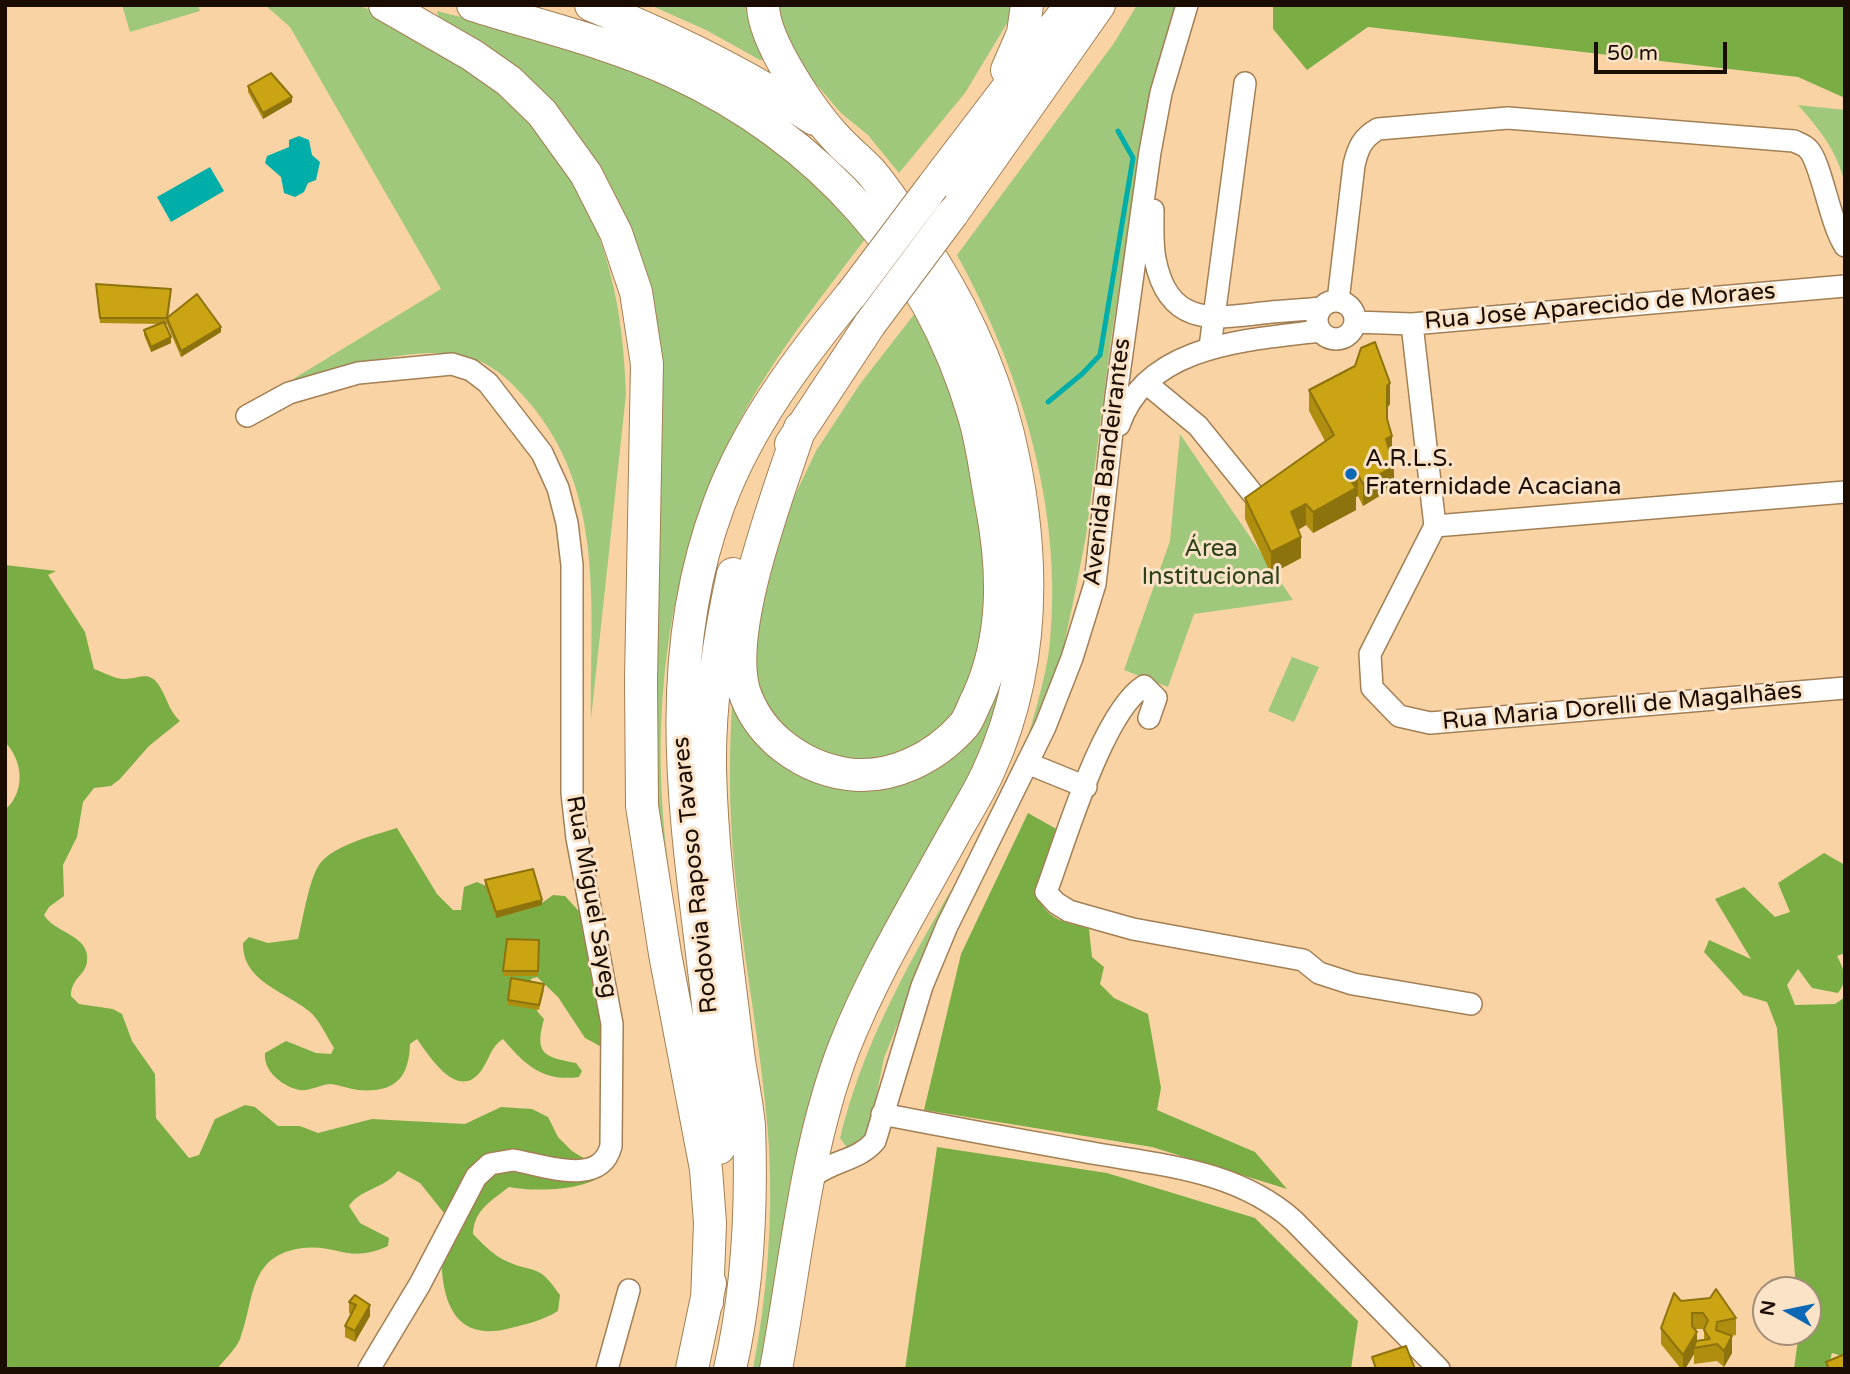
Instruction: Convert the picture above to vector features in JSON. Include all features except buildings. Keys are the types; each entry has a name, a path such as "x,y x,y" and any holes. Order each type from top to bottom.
{"highway":[{"path":"385,5 472,55 509,82 542,113 586,174 616,233 636,292 648,364 641,680 642,806 665,954 706,1169 710,1223 707,1302"},
{"path":"473,5 622,51 673,71 740,107 806,153 851,195 901,259 942,332 959,369 975,419 995,524 1001,613 992,666 966,723 933,753 887,773 858,775 831,772 807,764 763,729 743,688 741,650 750,596 762,542 800,428"},
{"path":"591,5 690,47 757,81 827,127"},
{"path":"763,5 763,17 776,52 827,127 872,173 916,235 961,310 989,373 1019,486 1030,589 1023,653 1011,712 989,770 859,1011 820,1125 776,1369"},
{"path":"954,160 1008,69 1023,33 1027,5"},
{"path":"954,160 1071,5"},
{"name":"Rodovia Raposo Tavares","path":"730,1369 744,1288 749,1207 748,1124 713,826 710,767 712,698 720,635 733,574 748,529 800,428 870,324 952,214 1100,5"},
{"name":"Rodovia Raposo Tavares","path":"692,1369 717,1245 720,1174 712,1033 682,779 681,708 687,645 698,580 719,504 753,433 802,354 851,295 954,160"}],"street":[{"name":"Avenida Bandeirantes","path":"809,1179 822,1168 845,1157 856,1158 866,1152 875,1141 922,986 1027,763 1072,658 1095,584 1150,152 1161,93 1187,5"},
{"path":"1210,347 1245,83"},
{"path":"1150,152 1155,257 1167,290 1190,314 1214,318 1330,305 1349,306 1355,322 1351,333 1341,339 1329,338 1320,331 1317,320 1330,305 1358,147 1367,135 1378,129 1508,118 1794,141 1809,149 1817,163 1822,189 1845,246"},
{"name":"Rua José Aparecido de Moraes","path":"1355,322 1412,324 1845,286"},
{"path":"1129,307 1167,290"},
{"path":"1412,324 1435,526 1845,492"},
{"path":"1112,443 1124,409 1146,383 1175,362 1210,347 1320,331"},
{"name":"Rua Miguel Sayeg","path":"247,416 289,393 358,373 442,363 471,370 488,383 542,453 558,488 568,533 572,565 572,793 612,1024 611,1146 604,1163 587,1171 501,1160 480,1172 373,1368"},
{"path":"1146,383 1198,426 1258,499"},
{"name":"Rua Maria Dorelli de Magalhães","path":"1435,526 1370,654 1372,688 1399,716 1430,723 1845,688"},
{"path":"1149,718 1156,698 1144,686 1133,693 1117,714 1046,892 1062,907 1133,929 1303,960 1319,974 1353,984 1471,1004"},
{"path":"1027,763 1086,787"},
{"path":"882,1115 1188,1168 1249,1190 1273,1202 1439,1369"},
{"path":"820,1125 827,1144 845,1157"},
{"path":"607,1369 629,1290"}],"green space":[{"path":"122,5 198,5 200,11 130,32"},
{"path":"265,5 356,5 391,20 430,42 493,87 530,122 560,160 583,200 602,244 614,290 622,340 626,394 591,719 591,593 582,511 570,472 552,435 519,391 494,369 475,359 431,353 387,358 280,387 441,289 290,27"},
{"path":"650,5 751,5 767,60 760,60 706,30"},
{"path":"774,5 1018,5 965,93 899,173 868,135 841,113 785,48"},
{"path":"1137,5 1178,5 1146,114 1110,347 1086,536 1075,593 1063,650 1025,746 1043,682 1050,642 1050,542 1043,492 1018,393 980,299 957,255 1114,43"},
{"path":"1273,5 1845,5 1845,98 1798,77 1368,27 1307,70 1273,29"},
{"path":"437,11 551,40 714,102 872,230 770,369 728,444 704,501 672,618 664,679 662,801 668,862 662,862 655,816 626,228 439,20"},
{"path":"1798,105 1845,110 1845,184 1827,142"},
{"path":"919,308 949,366 984,504 988,628 964,707 929,746 856,767 799,746 759,699 752,666 766,576 787,512 816,451 860,384"},
{"name":"Área Institucional","path":"1180,434 1293,600 1194,614 1168,687 1124,670 1170,541"},
{"path":"5,565 56,571 48,575 85,632 94,669 122,679 145,676 153,678 180,721 149,746 120,779 111,786 94,788 83,802 77,837 63,865 64,896 49,907 44,915 78,940 87,953 86,967 73,985 71,996 79,1004 113,1009 122,1014 132,1041 155,1074 156,1118 189,1158 199,1155 215,1119 245,1105 255,1107 278,1126 300,1126 318,1133 372,1119 465,1124 501,1107 532,1109 548,1117 558,1137 572,1151 587,1160 610,1166 603,1175 579,1185 548,1189 509,1187 480,1212 473,1234 500,1258 535,1270 546,1277 560,1295 558,1311 540,1320 507,1329 483,1331 466,1325 454,1312 446,1295 442,1275 444,1213 420,1183 398,1171 349,1206 360,1223 389,1238 388,1246 363,1253 303,1248 285,1252 272,1260 262,1270 256,1282 238,1343 217,1369 5,1369 5,810 16,794 20,776 16,758 5,742"},
{"path":"1020,581 994,736 857,997 767,1369 753,1369 768,1259 770,1175 766,1106 734,862 730,771 733,688 761,741 915,778 945,764 969,741"},
{"path":"1292,657 1319,667 1294,722 1268,711"},
{"path":"1028,813 1060,831 1041,875 1040,898 1044,908 1061,920 1089,929 1092,957 1104,967 1100,984 1114,998 1148,1014 1161,1088 1157,1110 1255,1152 1287,1189 1152,1147 924,1110 961,954"},
{"path":"397,828 437,894 453,910 461,910 464,887 477,882 521,909 529,909 553,895 565,896 597,931 610,1043 600,1046 585,1038 558,997 537,977 531,979 530,985 532,1001 544,1019 541,1047 549,1056 576,1063 582,1071 579,1077 555,1077 536,1070 519,1057 503,1039 493,1049 481,1071 472,1079 463,1081 454,1079 436,1065 417,1039 410,1044 403,1075 390,1086 381,1089 358,1090 331,1084 299,1090 286,1085 270,1072 265,1053 286,1041 316,1053 331,1054 334,1048 313,1014 266,984 249,967 243,943 249,937 268,943 298,939 310,887 322,861 347,845"},
{"path":"1824,853 1845,865 1845,953 1837,956 1843,970 1843,983 1838,993 1812,988 1798,969 1787,985 1795,1005 1835,1004 1845,997 1845,1357 1832,1353 1828,1369 1794,1369 1797,1346 1822,1346 1822,1276 1795,1276 1777,1028 1767,1002 1743,995 1704,952 1709,940 1751,959 1715,899 1744,887 1775,917 1790,912 1778,883"},
{"path":"951,890 884,1058 869,1132 863,1144 848,1149 840,1138 860,1072 901,980"},
{"path":"937,1147 1107,1173 1255,1218 1358,1321 1351,1369 905,1369"}],"water":[{"path":"299,136 309,140 312,155 320,162 316,180 308,183 304,192 295,197 284,193 281,177 265,163 267,156 289,147 289,140"},
{"path":"210,167 224,191 171,222 157,197"}],"waterway":[{"path":"1048,402 1100,355 1133,158 1118,131"}],"place":[{"name":"A.R.L.S. Fraternidade Acaciana","path":"1351,474"}]}
